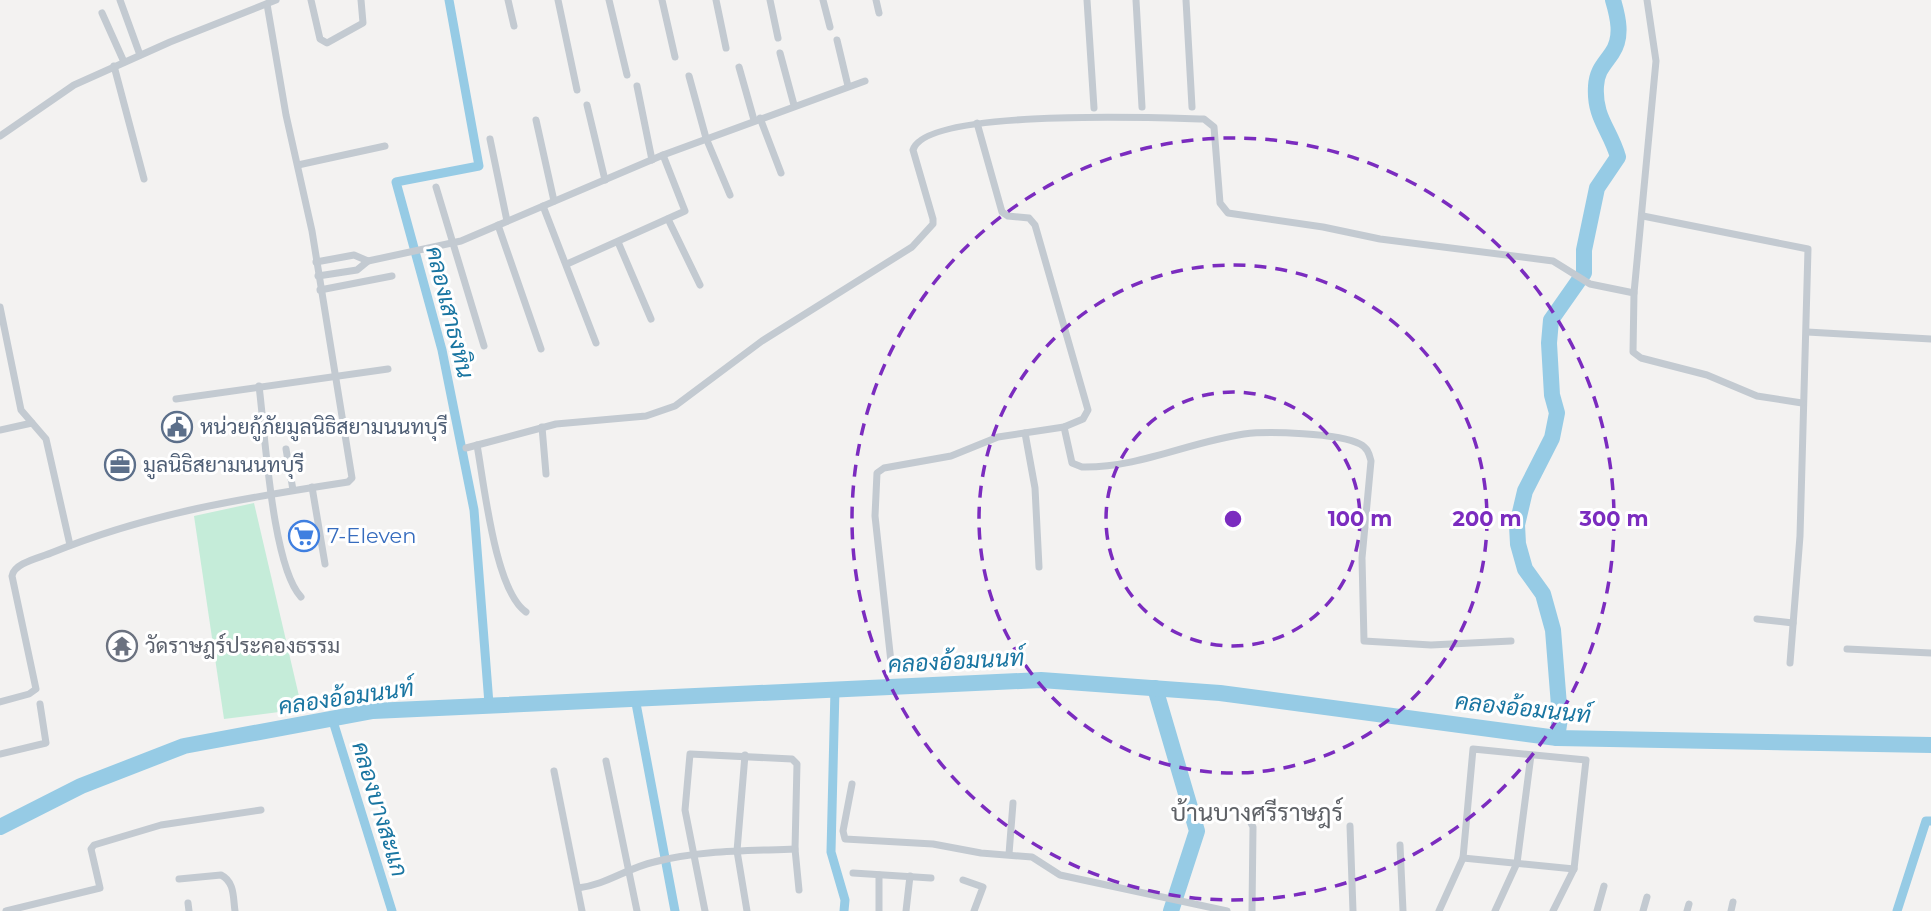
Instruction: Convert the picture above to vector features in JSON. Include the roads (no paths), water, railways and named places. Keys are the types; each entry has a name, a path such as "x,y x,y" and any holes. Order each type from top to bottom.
{"street":[{"path":"120,0 140,55"},
{"path":"0,136 74,85 276,0"},
{"path":"311,0 320,39 324,43 363,23 361,0"},
{"path":"508,0 514,26"},
{"path":"558,0 577,90"},
{"path":"609,0 627,75"},
{"path":"662,0 675,57"},
{"path":"716,0 726,48"},
{"path":"770,0 778,38"},
{"path":"823,0 830,27"},
{"path":"876,0 879,13"},
{"path":"1087,0 1094,108"},
{"path":"1136,0 1142,107"},
{"path":"1186,0 1192,107"},
{"path":"1647,0 1656,61 1634,293 1631,338 1633,352 1641,358 1707,375 1757,396 1802,403"},
{"path":"0,702 29,694 36,689 12,572 17,567 70,545 178,511 272,492 348,482 352,478 316,262 279,81 267,4"},
{"path":"102,13 124,62"},
{"path":"837,40 848,86"},
{"path":"780,53 794,105"},
{"path":"114,66 144,179"},
{"path":"740,67 757,119 781,173"},
{"path":"689,76 706,138 730,195"},
{"path":"318,276 357,270 368,261 452,244 706,138 865,81"},
{"path":"637,86 652,160"},
{"path":"587,105 605,180"},
{"path":"466,448 542,427 646,416 675,406 762,341 912,247 933,224 916,164 914,144 919,138 948,128 977,123 1080,116 1204,119 1214,127 1220,203 1228,214 1323,227 1380,239 1553,261 1590,284 1634,293"},
{"path":"536,120 554,201"},
{"path":"891,662 875,516 877,473 884,468 951,456 998,437 1063,427 1083,419 1088,411 1035,225 1029,218 1008,216 1002,212 977,123"},
{"path":"491,139 507,221"},
{"path":"298,166 385,146"},
{"path":"567,264 685,211 663,155"},
{"path":"436,187 484,346"},
{"path":"543,206 596,343"},
{"path":"1643,216 1808,249 1800,536 1790,663"},
{"path":"668,219 699,285"},
{"path":"498,225 541,349"},
{"path":"618,242 650,320"},
{"path":"316,262 355,256 368,261"},
{"path":"320,290 392,276"},
{"path":"0,307 22,410 46,439 70,545"},
{"path":"1807,332 1931,339"},
{"path":"176,399 388,369"},
{"path":"259,386 272,492 288,569 301,597"},
{"path":"0,430 32,423"},
{"path":"542,427 546,474"},
{"path":"1063,427 1072,463 1082,467 1148,460 1222,438 1257,433 1330,437 1359,443 1368,451 1371,461 1362,558 1364,641 1421,645 1511,641"},
{"path":"1025,433 1035,488 1039,567"},
{"path":"477,444 499,562 513,598 526,612"},
{"path":"286,449 293,489"},
{"path":"312,487 325,564"},
{"path":"1757,619 1793,622"},
{"path":"1847,649 1931,653"},
{"path":"0,754 46,743 40,704"},
{"path":"1439,911 1463,859 1473,749 1586,760 1574,869 1553,911"},
{"path":"705,911 685,810 690,754 792,759 797,764 795,849 799,890"},
{"path":"745,755 737,851 747,911"},
{"path":"1495,911 1517,863 1531,755"},
{"path":"606,761 637,911"},
{"path":"554,771 582,911"},
{"path":"852,784 843,831 845,839 933,844 981,853 1032,857 1060,875 1227,911"},
{"path":"1009,854 1013,803"},
{"path":"6,911 100,888 91,849 94,845 160,824 261,810"},
{"path":"1241,814 1247,815 1253,827 1252,911"},
{"path":"1350,826 1353,911"},
{"path":"1401,845 1403,911"},
{"path":"578,888 597,886 651,862 693,854 795,849"},
{"path":"1463,859 1574,869"},
{"path":"853,873 931,878"},
{"path":"179,879 221,875 226,877 232,887 235,911"},
{"path":"878,911 879,876"},
{"path":"906,911 910,876"},
{"path":"963,880 983,887 974,911"},
{"path":"1597,911 1604,886"},
{"path":"1643,911 1647,897"},
{"path":"1731,911 1733,902"}],"waterway":[{"name":"คลองเสาธงหิน","path":"449,0 479,166 396,182 442,350 474,510 489,704"},
{"path":"1557,738 1560,718 1553,630 1543,594 1525,569 1518,544 1517,525 1525,491 1552,438 1557,413 1552,395 1549,343 1551,320 1584,273 1584,250 1597,188 1618,157 1597,107 1596,97 1598,76 1617,40 1618,20 1613,0"},
{"name":"คลองอ้อมนนท์","path":"0,827 81,786 184,746 373,711 1041,680 1220,693 1557,738 1931,745"},
{"path":"1155,688 1197,831 1171,911"},
{"path":"835,689 831,852 845,900 844,911"},
{"path":"635,698 675,911"},
{"name":"คลองบางสะแก","path":"332,718 392,911"},
{"path":"1897,911 1926,821 1931,821"}],"place":[{"name":"หน่วยกู้ภัยมูลนิธิสยามนนทบุรี","path":"177,427"},
{"name":"มูลนิธิสยามนนทบุรี","path":"120,465"},
{"name":"7-Eleven","path":"304,536"},
{"name":"วัดราษฎร์ประคองธรรม","path":"122,646"}],"district":[{"name":"บ้านบางศรีราษฎร์","path":"1257,813"}]}
